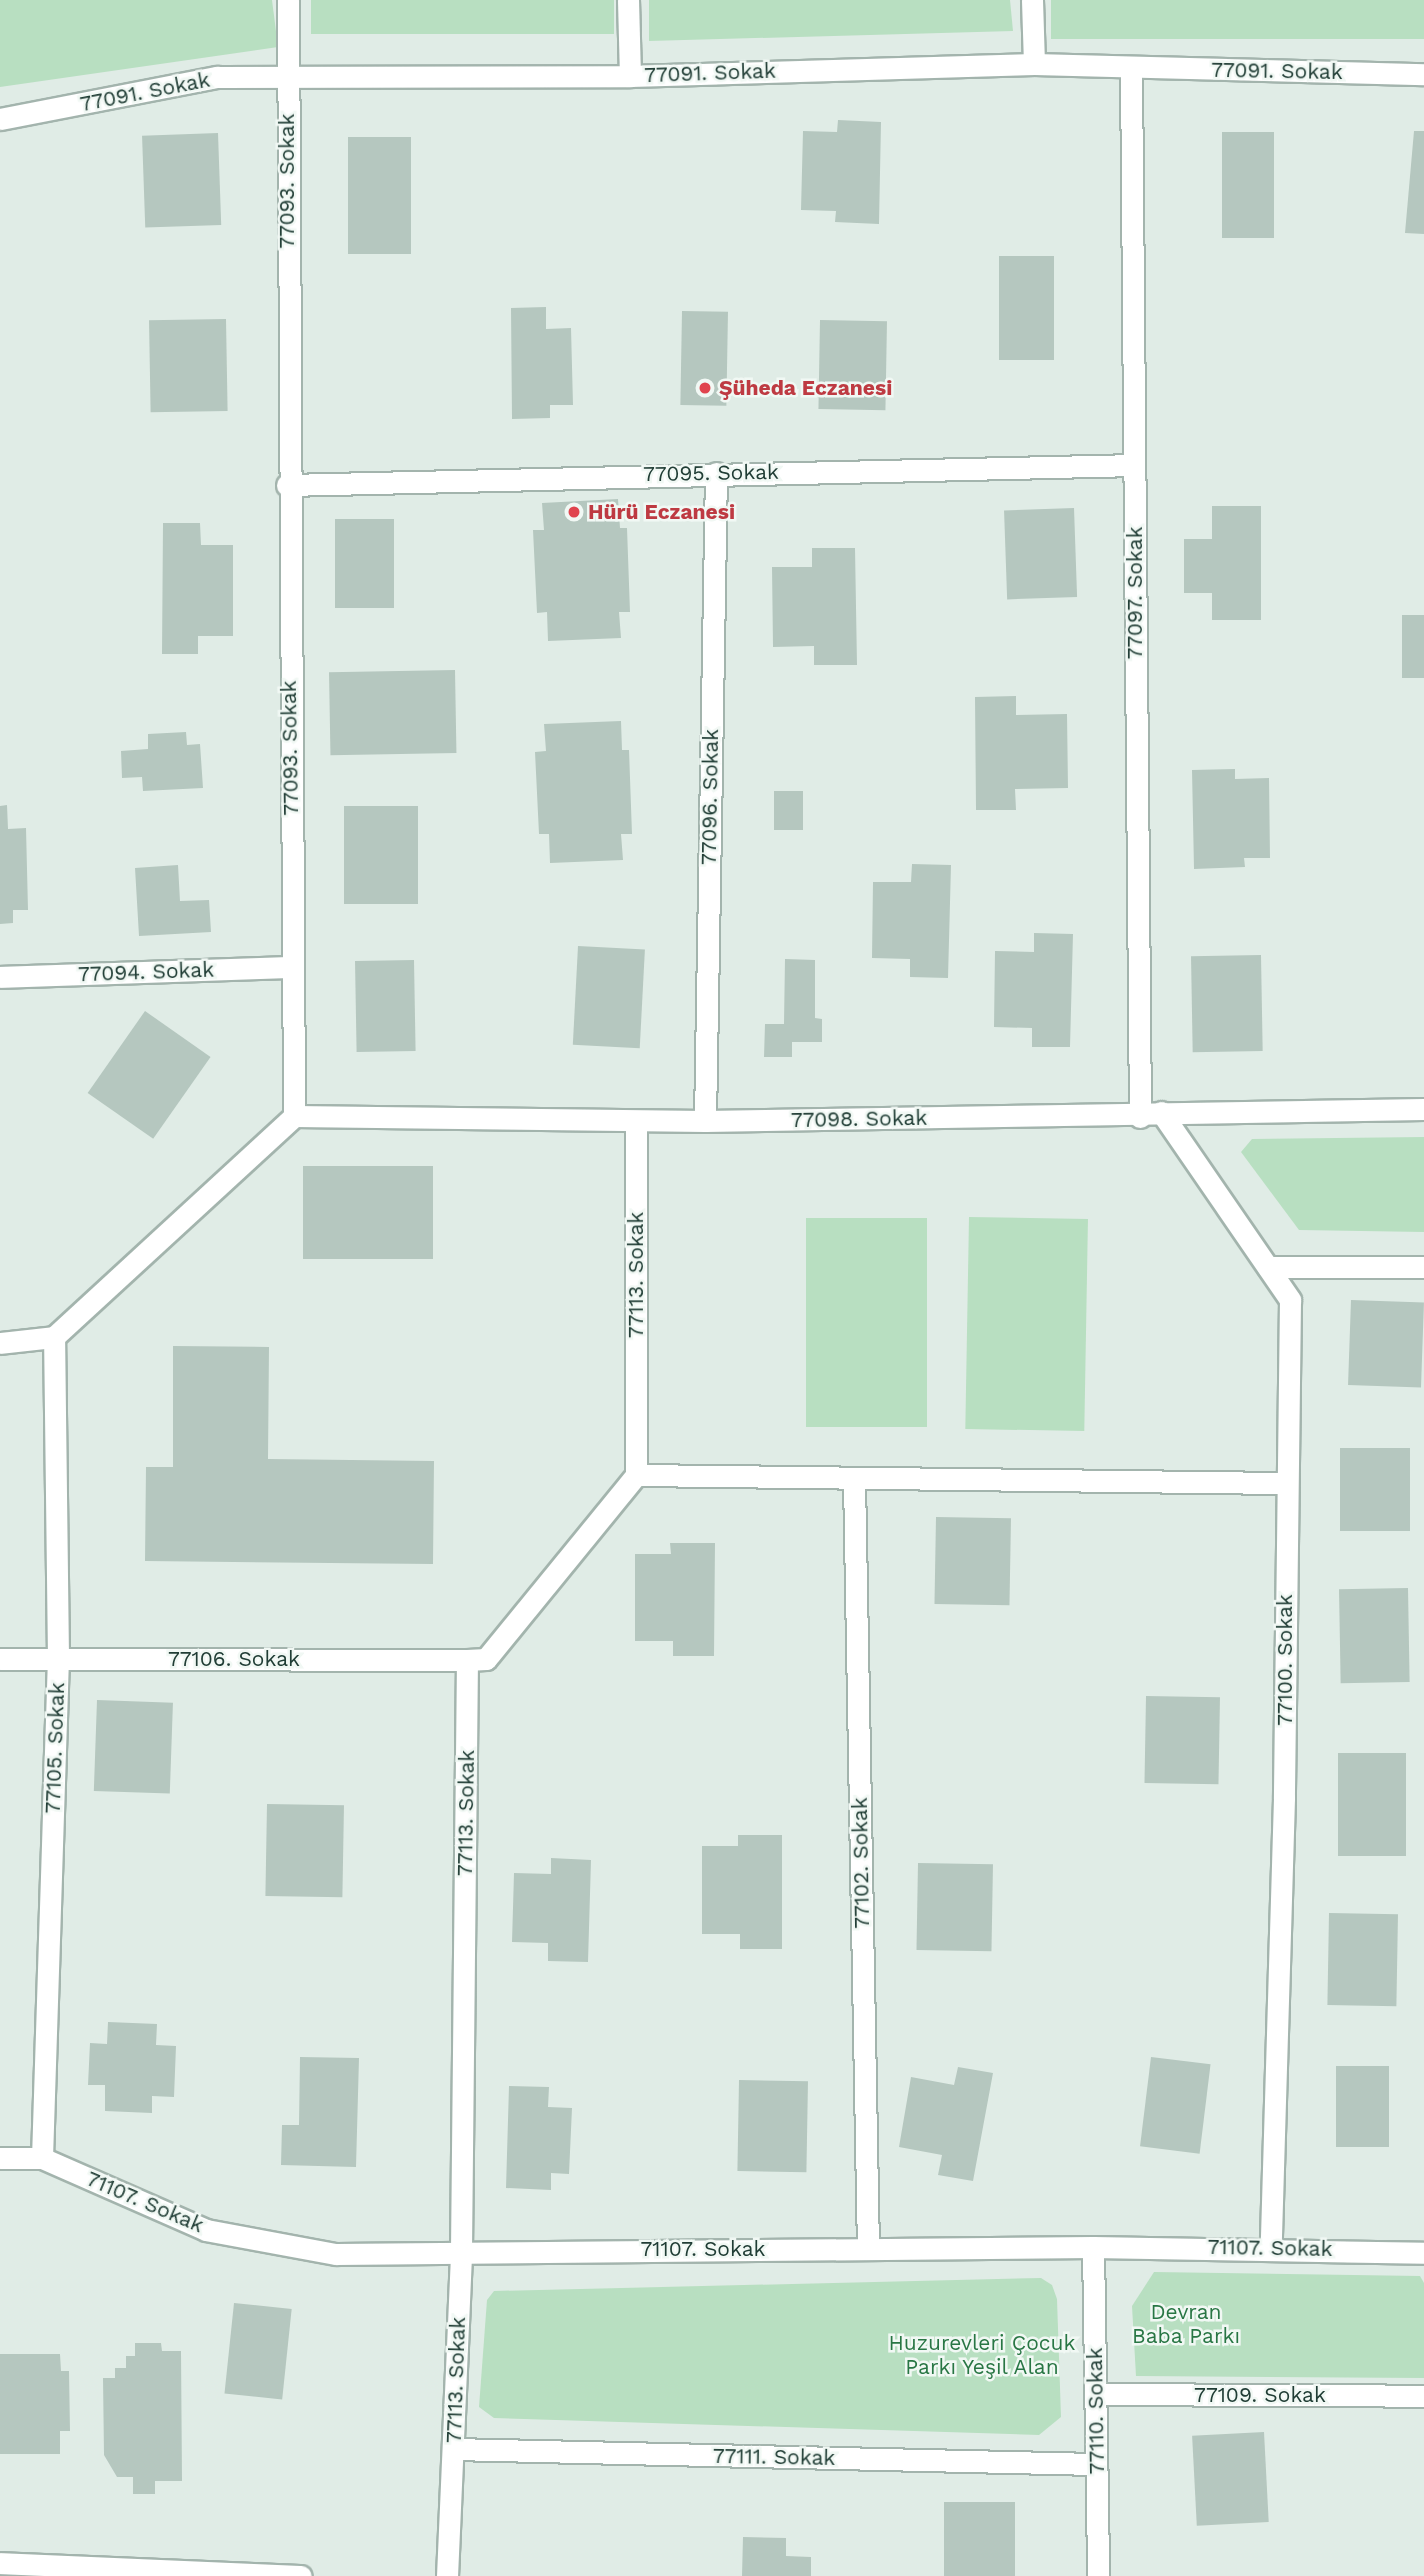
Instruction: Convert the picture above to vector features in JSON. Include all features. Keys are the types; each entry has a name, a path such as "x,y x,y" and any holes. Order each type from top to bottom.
{"street":[{"name":"77093. Sokak","path":"288,0 287,485 294,1116"},
{"path":"628,0 629,76"},
{"path":"1032,0 1034,64"},
{"name":"77091. Sokak","path":"0,119 217,77 629,76 1034,64 1131,69 1424,74"},
{"name":"77097. Sokak","path":"1131,69 1140,1117"},
{"name":"77095. Sokak","path":"287,485 1134,464"},
{"name":"77096. Sokak","path":"705,1121 716,473"},
{"name":"77094. Sokak","path":"0,977 293,967"},
{"name":"77098. Sokak","path":"294,1116 705,1121 1140,1117 1161,1112 1424,1109"},
{"name":"77100. Sokak","path":"1161,1112 1290,1300 1284,1798 1271,2247"},
{"path":"0,1343 54,1337 294,1116"},
{"name":"77113. Sokak","path":"636,1121 636,1475"},
{"path":"1268,1267 1424,1267"},
{"name":"77105. Sokak","path":"41,2158 58,1658 54,1337"},
{"path":"467,1660 486,1659 636,1475 1286,1483"},
{"name":"77102. Sokak","path":"853,1479 868,2248"},
{"name":"77106. Sokak","path":"0,1659 467,1660"},
{"name":"77113. Sokak","path":"447,2576 461,2250 467,1660"},
{"name":"71107. Sokak","path":"0,2158 41,2158 206,2230 336,2254 461,2250 1093,2247 1271,2247 1424,2253"},
{"name":"77110. Sokak","path":"1093,2247 1098,2576"},
{"name":"77109. Sokak","path":"1096,2394 1424,2396"},
{"name":"77111. Sokak","path":"453,2449 1096,2464"},
{"path":"0,2563 301,2576"}],"green space":[{"path":"0,0 272,0 278,47 0,87"},
{"path":"311,0 614,0 614,34 311,34"},
{"path":"649,0 1010,0 1013,31 649,41"},
{"path":"1051,0 1424,0 1424,39 1051,39"},
{"path":"1424,1137 1424,1232 1299,1230 1241,1152 1252,1139"},
{"path":"969,1217 1088,1219 1084,1431 965,1429"},
{"path":"806,1218 927,1218 927,1427 806,1427"},
{"name":"Devran Baba Parkı","path":"1154,2272 1420,2276 1424,2283 1424,2378 1136,2376 1132,2306"},
{"name":"Huzurevleri Çocuk Parkı Yeşil Alan","path":"1041,2278 1052,2285 1057,2299 1061,2417 1039,2435 494,2418 479,2407 487,2300 494,2291"}],"building":[{"path":"838,120 881,122 879,224 835,222 836,211 801,210 803,131 837,132"},
{"path":"1414,131 1424,131 1424,234 1405,233"},
{"path":"1222,132 1274,132 1274,238 1222,238"},
{"path":"218,133 221,225 145,228 142,136"},
{"path":"348,137 411,137 411,254 348,254"},
{"path":"999,256 1054,256 1054,360 999,360"},
{"path":"546,307 546,329 571,328 573,405 550,405 550,418 512,419 511,308"},
{"path":"682,311 728,312 726,406 680,405"},
{"path":"226,319 228,411 151,412 149,320"},
{"path":"820,320 887,321 885,410 818,409"},
{"path":"618,499 620,528 627,528 630,612 619,612 621,638 548,641 547,612 537,613 533,530 544,530 542,503"},
{"path":"1212,506 1261,506 1261,620 1212,620 1212,593 1184,593 1184,539 1212,539"},
{"path":"1074,508 1077,597 1007,599 1004,510"},
{"path":"335,519 394,519 394,608 335,608"},
{"path":"163,523 200,523 201,545 233,545 233,636 198,636 198,654 162,654"},
{"path":"812,548 855,548 857,665 814,665 814,646 773,647 772,567 812,567"},
{"path":"1402,615 1424,615 1424,678 1402,678"},
{"path":"455,670 456,753 330,755 329,672"},
{"path":"1016,696 1016,715 1067,714 1068,788 1015,789 1016,810 976,810 975,697"},
{"path":"621,721 622,750 629,750 632,834 621,834 623,860 550,863 549,834 539,834 535,752 546,751 544,724"},
{"path":"186,732 187,745 200,744 203,788 143,791 142,777 122,778 121,751 148,749 148,734"},
{"path":"1235,769 1235,779 1269,778 1270,858 1244,858 1245,867 1194,869 1192,770"},
{"path":"774,791 803,791 803,830 774,830"},
{"path":"7,805 8,829 26,828 28,910 13,910 13,923 0,924 0,806"},
{"path":"344,806 418,806 418,904 344,904"},
{"path":"912,864 951,865 948,978 910,977 910,959 872,958 873,882 911,882"},
{"path":"178,865 180,901 209,900 211,932 139,936 135,868"},
{"path":"1034,933 1073,934 1070,1047 1032,1047 1032,1028 994,1027 995,951 1034,952"},
{"path":"578,946 645,950 640,1048 573,1045"},
{"path":"1261,955 1263,1051 1193,1052 1191,956"},
{"path":"785,959 815,960 815,1018 822,1019 822,1042 792,1042 792,1057 764,1057 765,1024 784,1024"},
{"path":"414,960 416,1051 357,1052 355,961"},
{"path":"145,1011 211,1057 153,1139 88,1093"},
{"path":"303,1166 433,1166 433,1259 303,1259"},
{"path":"1351,1300 1424,1303 1421,1387 1348,1385"},
{"path":"173,1346 269,1347 268,1459 434,1461 433,1564 145,1561 146,1467 173,1467"},
{"path":"1340,1448 1410,1448 1410,1531 1340,1531"},
{"path":"936,1517 1011,1518 1009,1605 934,1604"},
{"path":"670,1543 715,1543 714,1656 673,1656 673,1641 635,1641 635,1554 671,1554"},
{"path":"1408,1588 1410,1682 1341,1683 1339,1589"},
{"path":"1146,1696 1220,1697 1218,1784 1144,1783"},
{"path":"97,1700 173,1703 170,1794 94,1791"},
{"path":"1338,1753 1406,1753 1406,1856 1338,1856"},
{"path":"267,1804 344,1805 342,1897 265,1896"},
{"path":"738,1835 782,1835 782,1949 740,1949 740,1934 702,1934 702,1846 738,1846"},
{"path":"551,1858 591,1860 588,1962 548,1961 548,1943 512,1942 514,1873 551,1874"},
{"path":"918,1863 993,1864 991,1951 916,1950"},
{"path":"1329,1913 1398,1914 1396,2006 1327,2005"},
{"path":"108,2022 157,2024 156,2045 176,2046 174,2097 152,2096 152,2113 105,2111 105,2085 88,2085 90,2043 107,2044"},
{"path":"300,2057 359,2058 356,2167 281,2165 282,2125 299,2125"},
{"path":"1151,2057 1211,2064 1200,2154 1140,2146"},
{"path":"1336,2066 1389,2066 1389,2147 1336,2147"},
{"path":"958,2067 993,2073 973,2181 938,2175 942,2155 899,2147 911,2077 954,2085"},
{"path":"739,2080 808,2081 806,2172 737,2171"},
{"path":"509,2086 549,2087 548,2107 572,2108 569,2174 551,2173 551,2190 506,2188"},
{"path":"234,2303 292,2309 282,2400 224,2394"},
{"path":"135,2343 161,2343 162,2351 181,2351 182,2481 155,2481 155,2494 133,2494 133,2477 117,2477 104,2455 103,2378 115,2378 115,2368 126,2368 126,2356 135,2356"},
{"path":"0,2354 60,2354 61,2371 69,2371 70,2431 60,2431 60,2454 0,2454"},
{"path":"1264,2432 1269,2522 1197,2526 1192,2436"},
{"path":"944,2502 1015,2502 1015,2576 944,2576"},
{"path":"743,2537 786,2538 786,2556 811,2557 811,2576 742,2576"}],"place":[{"name":"Şüheda Eczanesi","path":"705,388"},
{"name":"Hürü Eczanesi","path":"574,512"}]}
